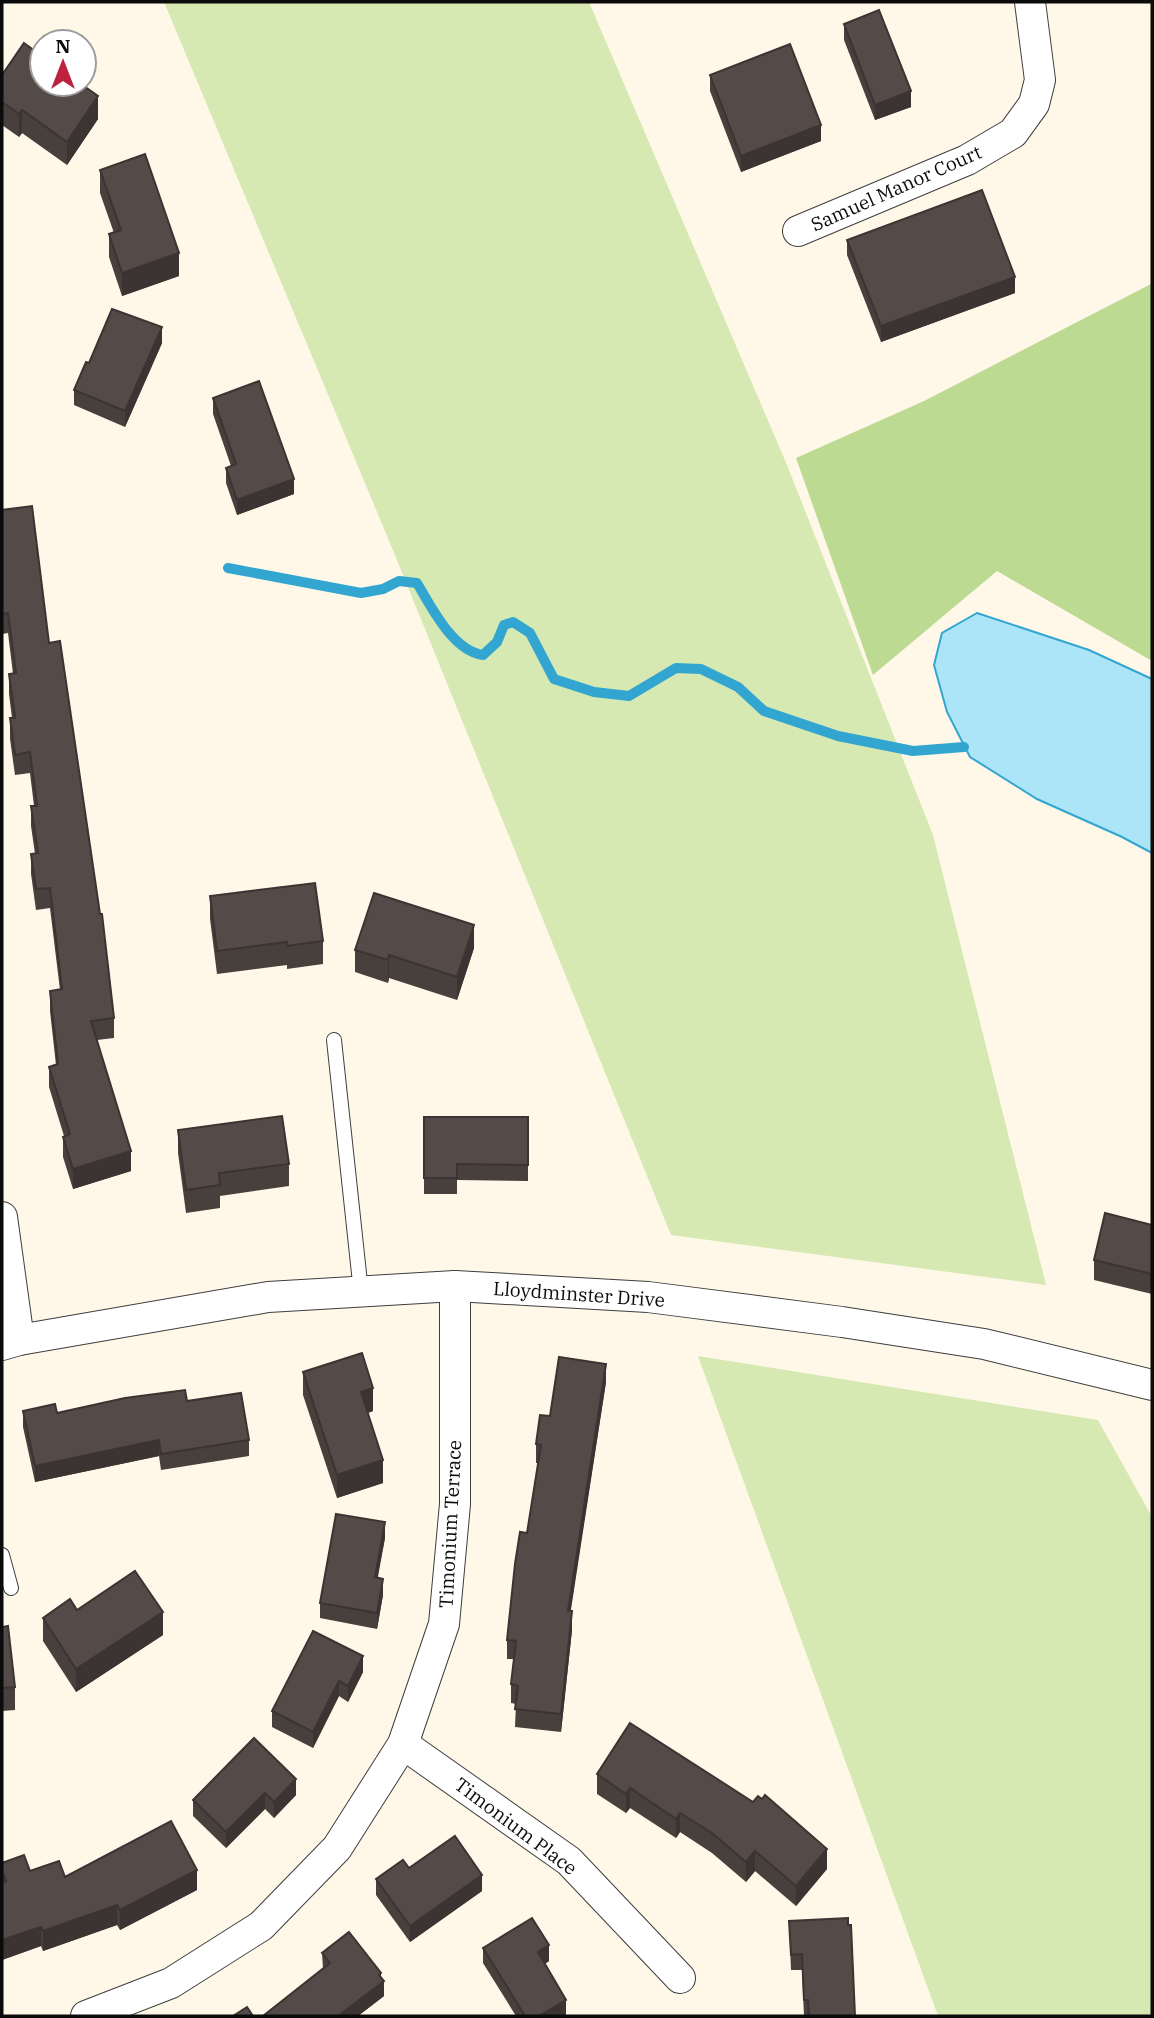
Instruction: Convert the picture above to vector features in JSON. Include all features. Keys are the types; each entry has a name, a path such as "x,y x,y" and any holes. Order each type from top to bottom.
{"street":[{"name":"Samuel Manor Court","path":"798,231 967,160 1013,133 1034,104 1040,80 1030,2"},
{"path":"2,1217 11,1343"},
{"name":"Lloydminster Drive","path":"11,1343 268,1297 455,1286 648,1297 842,1322 984,1344 1152,1385"},
{"name":"Timonium Terrace","path":"86,2016 171,1983 261,1926 337,1848 403,1744 444,1624 455,1504 455,1286"},
{"name":"Timonium Place","path":"403,1744 569,1861 680,1978"}],"lane":[{"path":"334,1040 361,1292"},
{"path":"2,1555 11,1588"}],"green space":[{"path":"164,2 589,2 787,465 933,835 1046,1285 671,1235 390,543"},
{"path":"1151,284 1152,661 997,571 873,675 796,458 924,401"},
{"path":"698,1356 1098,1420 1152,1517 1152,2016 938,2016"}],"water":[{"path":"977,613 1089,650 1152,679 1152,853 1037,799 970,757 947,712 934,665 942,633"}],"building":[{"path":"879,10 911,91 875,105 844,24"},
{"path":"24,43 28,46 28,98 97,98 67,142 22,110 19,114 2,102 2,75"},
{"path":"790,44 821,125 741,156 710,75"},
{"path":"145,154 179,253 122,273 109,234 121,230 100,170"},
{"path":"982,190 1015,277 881,326 847,240"},
{"path":"112,309 162,327 125,411 74,390 86,362 89,363"},
{"path":"259,381 294,479 237,500 226,468 236,464 213,398"},
{"path":"32,506 49,643 60,641 102,914 114,1018 91,1021 131,1151 73,1169 63,1137 70,1134 49,1067 58,1064 50,991 62,989 50,888 36,889 31,854 38,853 31,806 37,806 30,752 15,755 10,718 15,718 9,674 16,673 8,613 2,614 2,510"},
{"path":"315,883 323,941 287,946 287,942 217,951 210,896"},
{"path":"374,893 474,925 457,977 389,955 388,960 355,950"},
{"path":"282,1116 289,1164 219,1173 220,1185 186,1190 178,1130"},
{"path":"424,1117 528,1117 528,1165 457,1164 457,1178 424,1178"},
{"path":"1105,1213 1152,1225 1152,1274 1094,1260"},
{"path":"362,1353 373,1388 361,1392 383,1460 337,1475 303,1372"},
{"path":"559,1357 606,1364 568,1611 572,1611 561,1714 515,1709 518,1686 511,1684 516,1641 507,1640 520,1532 527,1533 541,1445 536,1444 540,1415 550,1416"},
{"path":"185,1390 187,1401 241,1393 249,1440 161,1454 159,1440 35,1466 23,1411 55,1404 57,1413 125,1398"},
{"path":"336,1514 385,1522 375,1577 383,1579 377,1613 320,1603"},
{"path":"135,1571 163,1612 76,1669 43,1618 70,1599 77,1610"},
{"path":"8,1626 15,1687 2,1688 2,1627"},
{"path":"313,1631 363,1656 348,1686 339,1681 313,1732 272,1711"},
{"path":"630,1723 753,1802 758,1796 762,1799 765,1795 827,1849 796,1886 755,1851 746,1862 712,1833 680,1813 676,1819 630,1788 626,1794 597,1774"},
{"path":"254,1738 296,1779 274,1802 265,1793 226,1832 193,1800"},
{"path":"171,1821 197,1870 120,1910 117,1905 43,1931 41,1927 2,1940 2,1883 6,1881 2,1863 24,1855 30,1871 59,1861 65,1877"},
{"path":"455,1836 482,1875 410,1926 376,1879 403,1860 409,1868"},
{"path":"532,1918 549,1945 538,1952 566,2000 539,2016 525,2016 483,1948"},
{"path":"848,1918 848,1925 851,1925 855,2016 809,2016 808,2000 804,2000 802,1954 791,1955 789,1921"},
{"path":"349,1932 381,1973 379,1975 384,1981 338,2016 263,2016 330,1963 322,1953"},
{"path":"247,2007 253,2016 233,2016"}],"waterway":[{"path":"228,568 361,593 383,589 399,581 417,583 444,627 462,646 483,655 497,642 504,625 513,622 530,633 554,679 594,692 629,696 676,668 701,669 738,687 764,711 838,736 913,751 964,747"}]}
